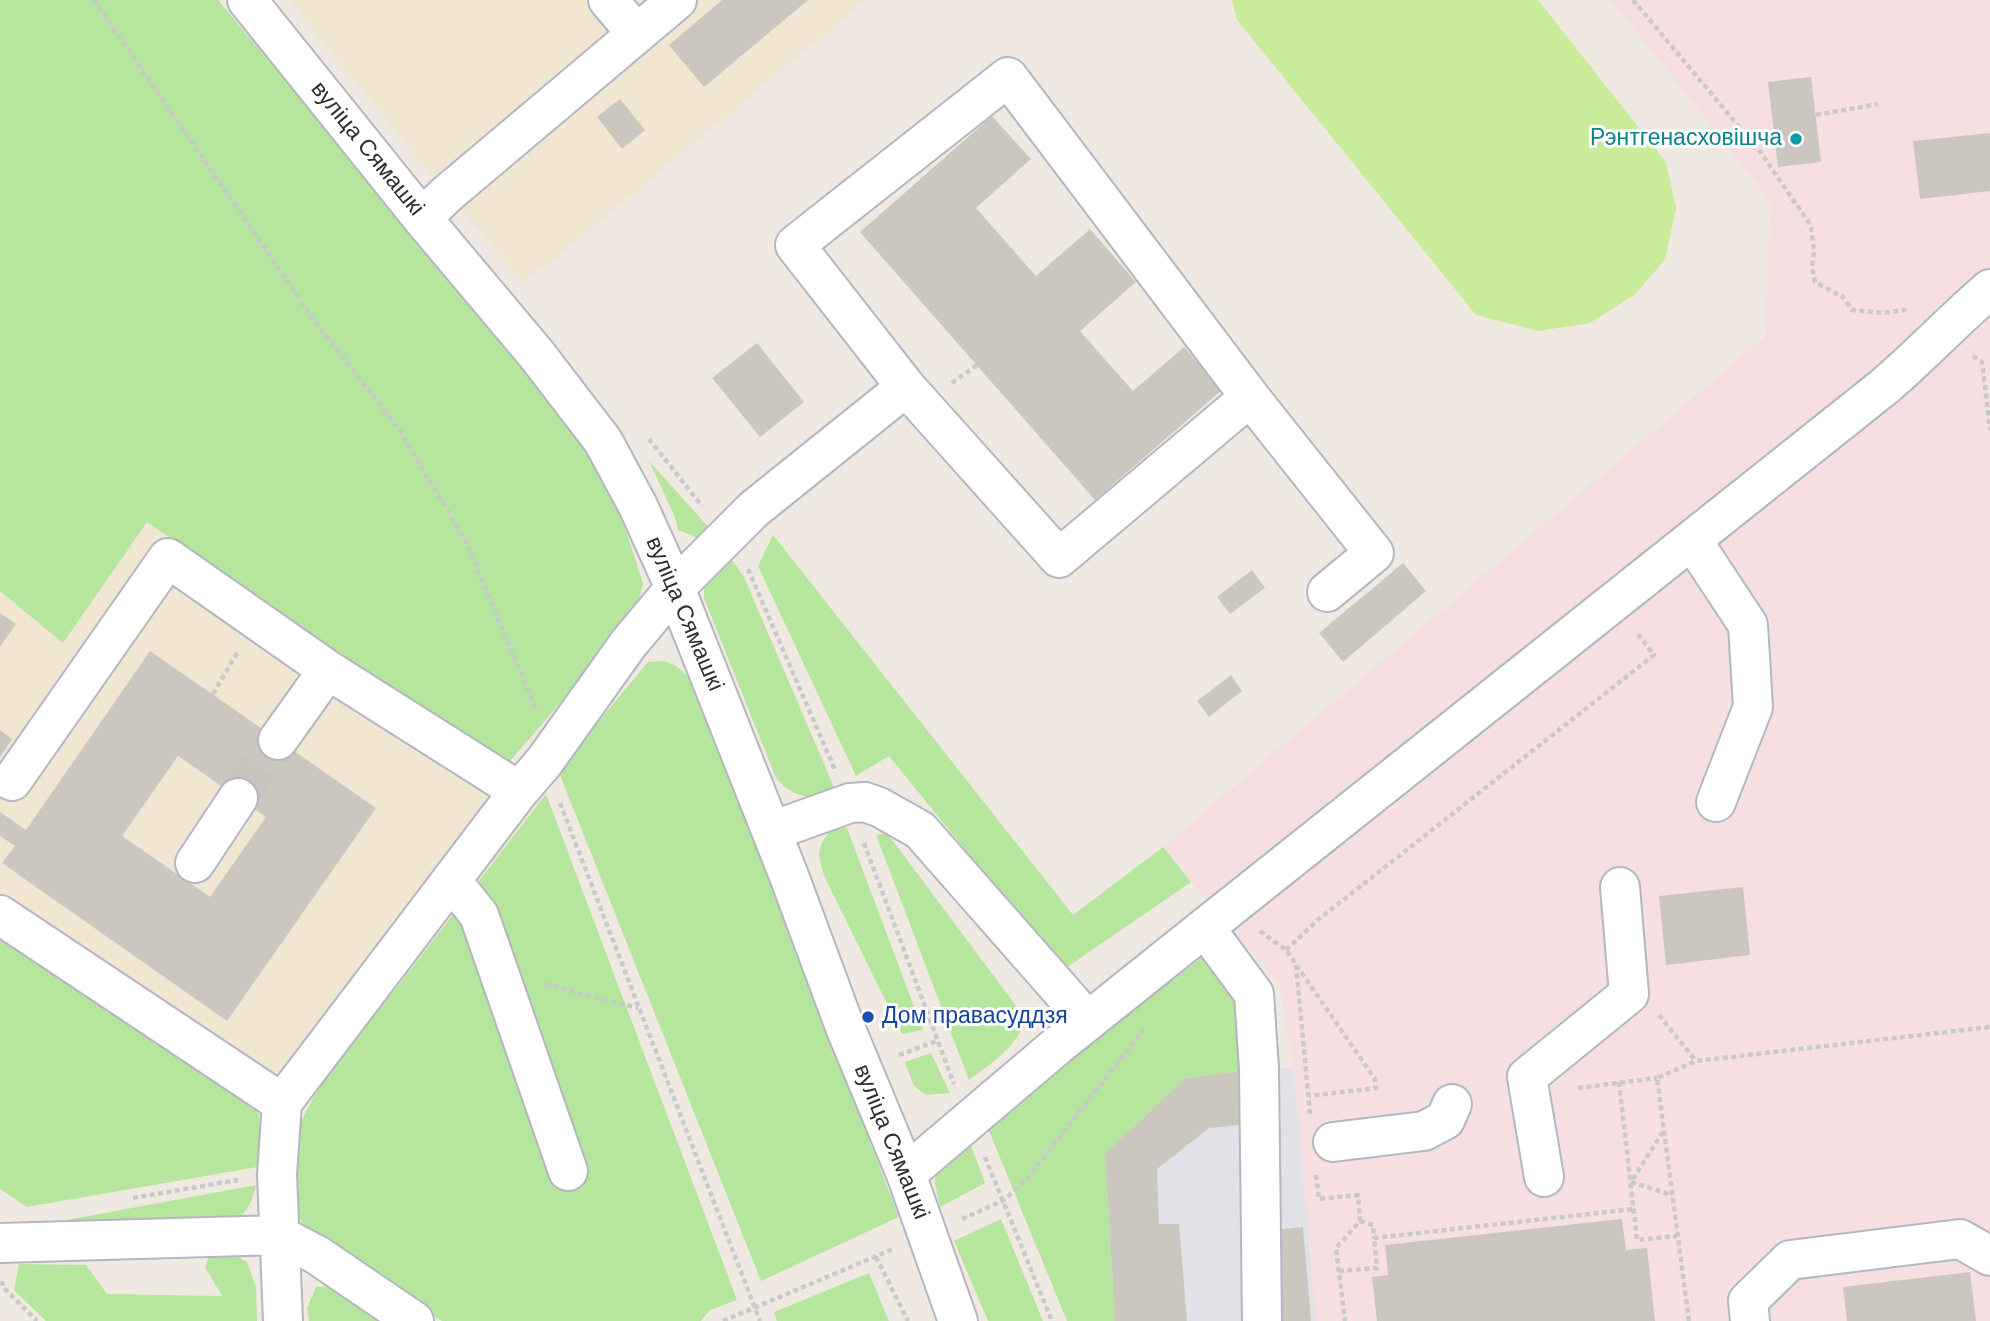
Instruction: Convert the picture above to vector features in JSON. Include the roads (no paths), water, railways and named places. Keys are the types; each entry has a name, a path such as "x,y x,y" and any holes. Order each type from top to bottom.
{"street":[{"name":"вуліца Сямашкі","path":"247,0 422,218 537,355 603,441 638,506 676,588 772,831 845,1027 906,1174 958,1321"},
{"path":"608,0 637,34"},
{"path":"422,218 677,0"},
{"path":"1250,397 1059,558 906,387 795,244 1008,77 1250,397 1374,553 1327,592"},
{"path":"906,1174 1088,1021 1885,386 1990,289"},
{"path":"283,1321 277,1174 282,1103 519,791 544,762 629,643 676,588 754,509 906,387"},
{"path":"1692,540 1748,625 1753,707 1716,802"},
{"path":"12,781 168,558 328,670 519,791"},
{"path":"278,740 328,670"},
{"path":"195,863 238,798"},
{"path":"772,831 849,803 865,802 880,807 920,830 1088,1021"},
{"path":"451,880 479,915 568,1171"},
{"path":"1545,1177 1527,1077 1629,994 1620,887"},
{"path":"0,915 282,1103"},
{"path":"1203,929 1254,994 1259,1069 1262,1321"},
{"path":"1333,1142 1424,1131 1445,1119 1452,1104"},
{"path":"0,1243 279,1235 317,1255 414,1321"},
{"path":"1750,1321 1748,1301 1790,1261 1959,1239 1990,1256"}],"tunnel":[{"path":"238,798 278,740"}],"place":[{"name":"Рэнтгенасховішча","path":"1796,139"},
{"name":"Дом правасуддзя","path":"868,1017"}]}
